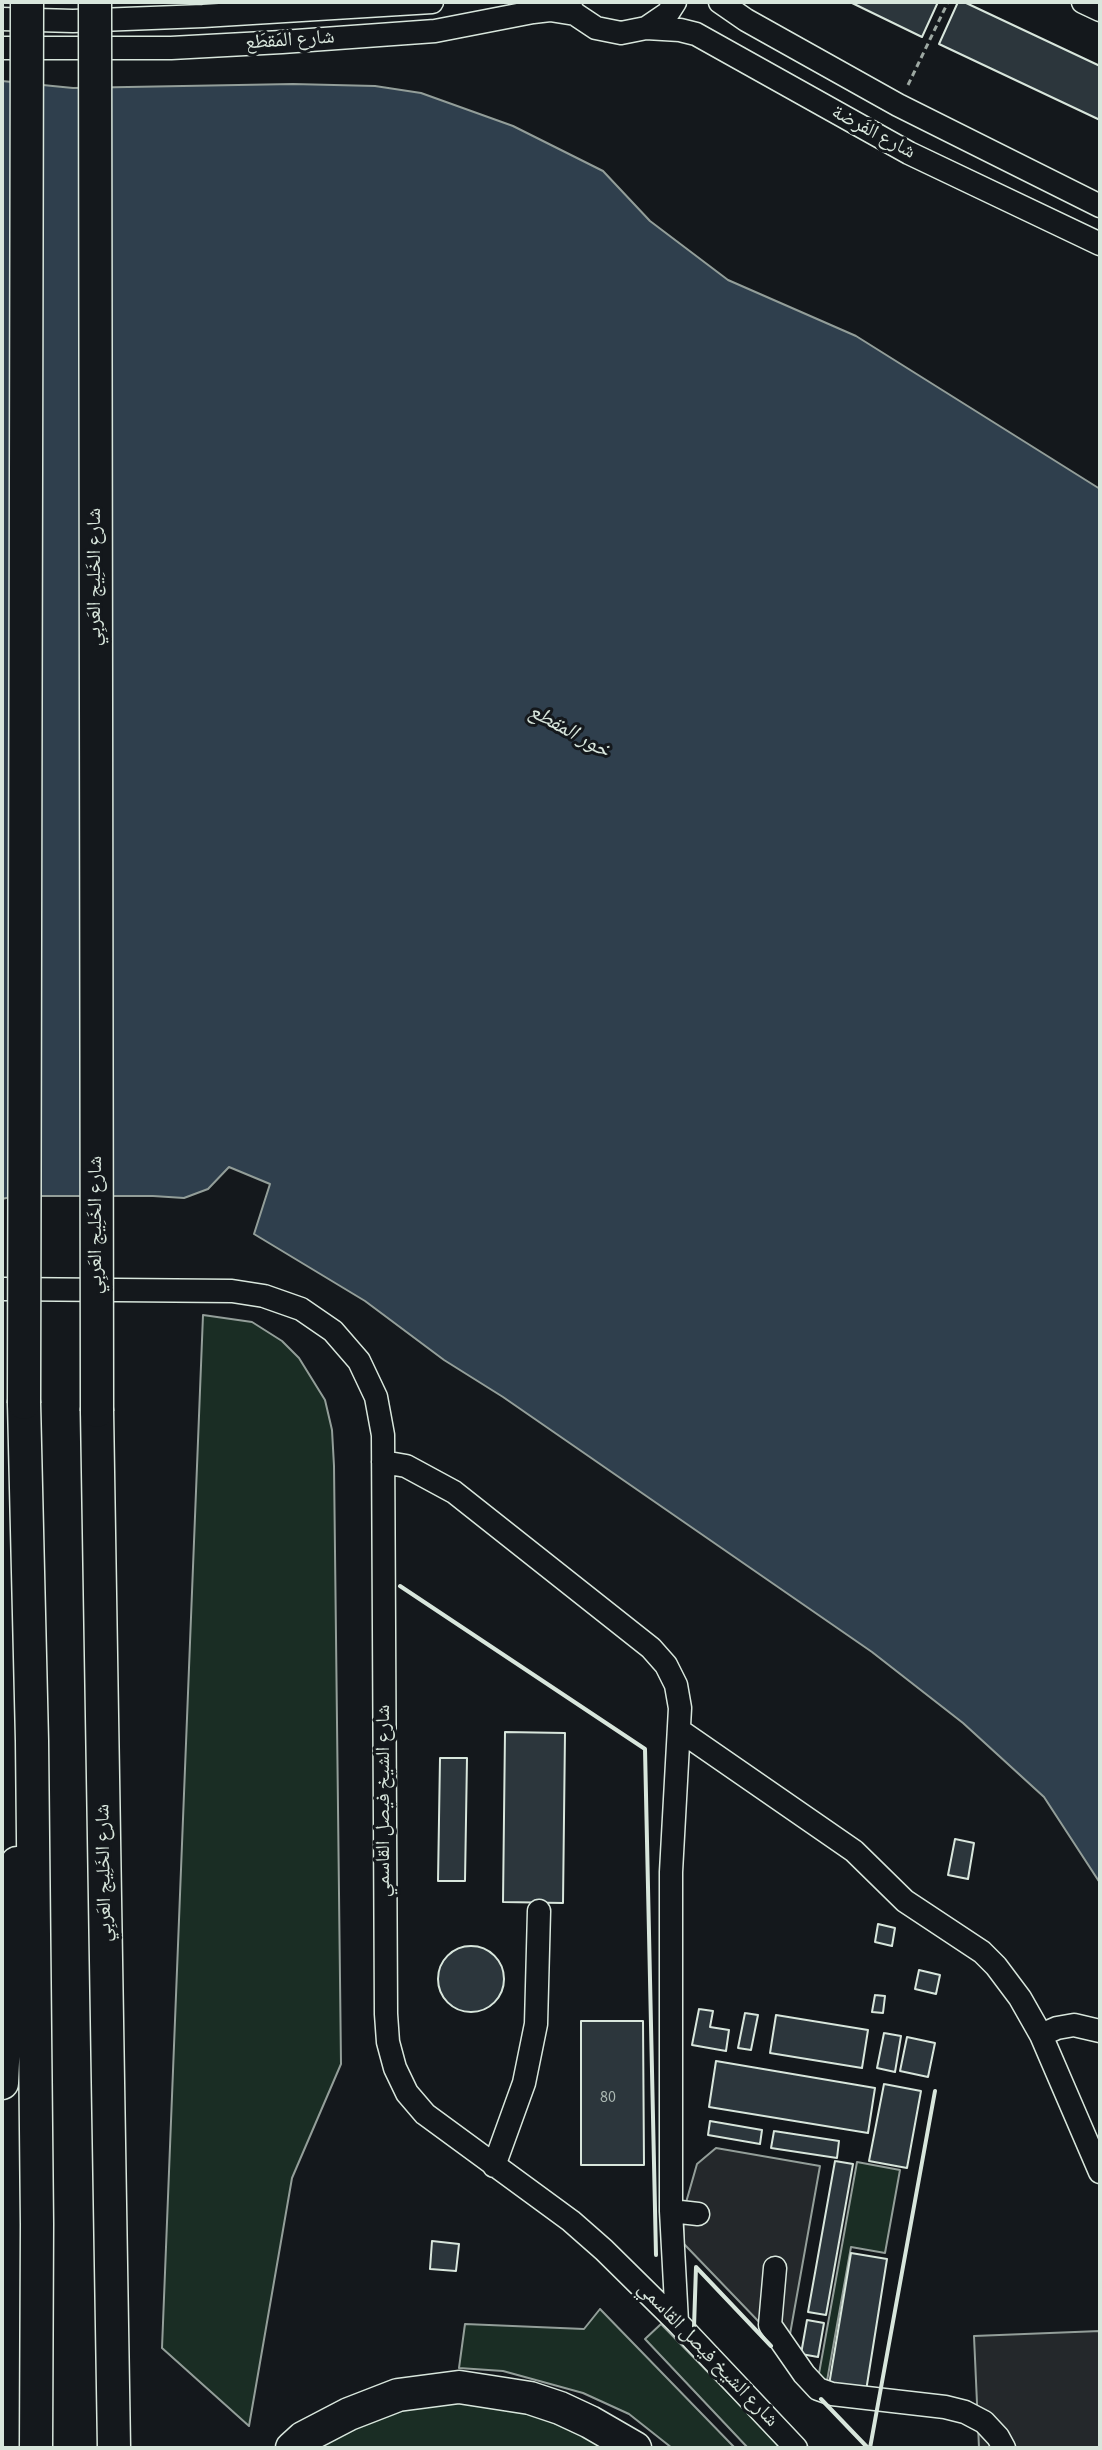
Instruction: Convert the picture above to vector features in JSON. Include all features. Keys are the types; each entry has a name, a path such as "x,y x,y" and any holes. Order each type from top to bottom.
{"highway":[{"path":"27,2 24,1403 32,1741 36,2448"},
{"name":"شارع الخَلِيج العَربِي","path":"95,2 97,1411 114,2448"},
{"path":"2,2083 10,1915 32,1741"},
{"path":"292,2448 303,2438 349,2414 398,2395 459,2387 530,2398 560,2408 635,2448"}],"street":[{"name":"شارع المَقطَع","path":"2,19 73,21 203,16 432,2"},
{"path":"646,28 668,13 675,2"},
{"name":"شارع الفَرضة","path":"720,2 746,20 898,105 1100,206"},
{"path":"1083,2 1100,10"},
{"name":"شارع المَقطَع","path":"2,48 171,48 266,43 435,31 570,8"},
{"name":"شارع الفَرضة","path":"570,8 596,28 621,33 646,28 671,28 696,34 895,146 1100,244"},
{"name":"شارع الشيخ فيصل القاسمي","path":"2,1289 232,1291 264,1296 301,1309 333,1331 359,1361 376,1397 383,1435 388,2042 395,2068 407,2093 425,2114 571,2221 677,2322 796,2448"},
{"path":"383,1462 406,1466 454,1492 651,1648 666,1665 676,1685 680,1708 671,1872 671,2211 677,2322"},
{"path":"679,1730 854,1851 905,1901 982,1952 1009,1981 1041,2035 1100,2172"},
{"path":"494,2166 524,2083 536,2024 539,1911"},
{"path":"1041,2035 1074,2025 1100,2031"},
{"path":"671,2211 698,2214"},
{"path":"775,2268 770,2325 818,2389 832,2394 965,2412 984,2422 1004,2448"}],"path":[{"path":"898,105 948,2"}],"green space":[{"path":"203,1315 252,1322 282,1341 299,1358 325,1400 332,1430 334,1466 341,2064 292,2178 249,2426 162,2348"},
{"path":"857,2162 900,2170 885,2253 851,2247 827,2381 818,2379"},
{"path":"600,2309 735,2448 672,2448 629,2414 583,2393 503,2371 459,2368 465,2324 584,2329"},
{"path":"661,2324 782,2448 748,2448 645,2339"},
{"path":"493,2399 618,2448 294,2448 356,2415"}],"shaded area":[{"path":"716,2148 820,2166 787,2351 684,2244 683,2213 697,2164"},
{"path":"1100,2331 1100,2448 979,2448 974,2336"}],"water":[{"name":"خور المقطع","path":"2,81 73,88 293,84 375,86 421,93 513,126 603,171 650,221 728,280 856,336 1100,489 1100,1883 1044,1797 963,1723 872,1652 503,1397 444,1360 365,1301 254,1234 270,1184 229,1167 208,1189 184,1198 15,1196 2,1199"}],"building":[{"path":"850,2 938,2 922,37"},
{"path":"958,2 964,2 1100,66 1100,120 939,44"},
{"path":"505,1732 565,1733 563,1903 503,1902"},
{"path":"440,1758 467,1758 465,1881 438,1881"},
{"path":"955,1839 974,1843 968,1879 948,1875"},
{"path":"878,1924 895,1928 892,1946 875,1942"},
{"path":"471,1946 484,1948 499,1961 504,1979 502,1992 489,2007 471,2012 458,2010 443,1997 438,1979 440,1966 453,1951"},
{"path":"919,1970 940,1975 936,1994 915,1989"},
{"path":"875,1995 885,1996 883,2013 872,2012"},
{"path":"699,2009 713,2011 710,2027 729,2030 726,2051 692,2045"},
{"path":"745,2013 758,2015 751,2050 738,2048"},
{"path":"776,2015 868,2030 862,2068 770,2053"},
{"path":"581,2021 643,2021 644,2165 581,2165"},
{"path":"884,2033 901,2036 895,2072 877,2068"},
{"path":"907,2037 935,2043 928,2077 900,2071"},
{"path":"716,2061 875,2088 868,2133 709,2107"},
{"path":"884,2084 921,2091 907,2168 869,2161"},
{"path":"710,2121 762,2130 760,2144 708,2135"},
{"path":"774,2131 839,2141 837,2158 771,2148"},
{"path":"835,2161 853,2164 826,2315 808,2312"},
{"path":"432,2241 459,2244 456,2271 430,2269"},
{"path":"851,2253 887,2259 866,2391 829,2385"},
{"path":"807,2320 824,2323 818,2357 801,2354"}],"wall":[{"path":"400,1586 645,1749 656,2255"},
{"path":"870,2448 935,2091"},
{"path":"694,2327 696,2267 771,2346"},
{"path":"821,2399 868,2448"}]}
